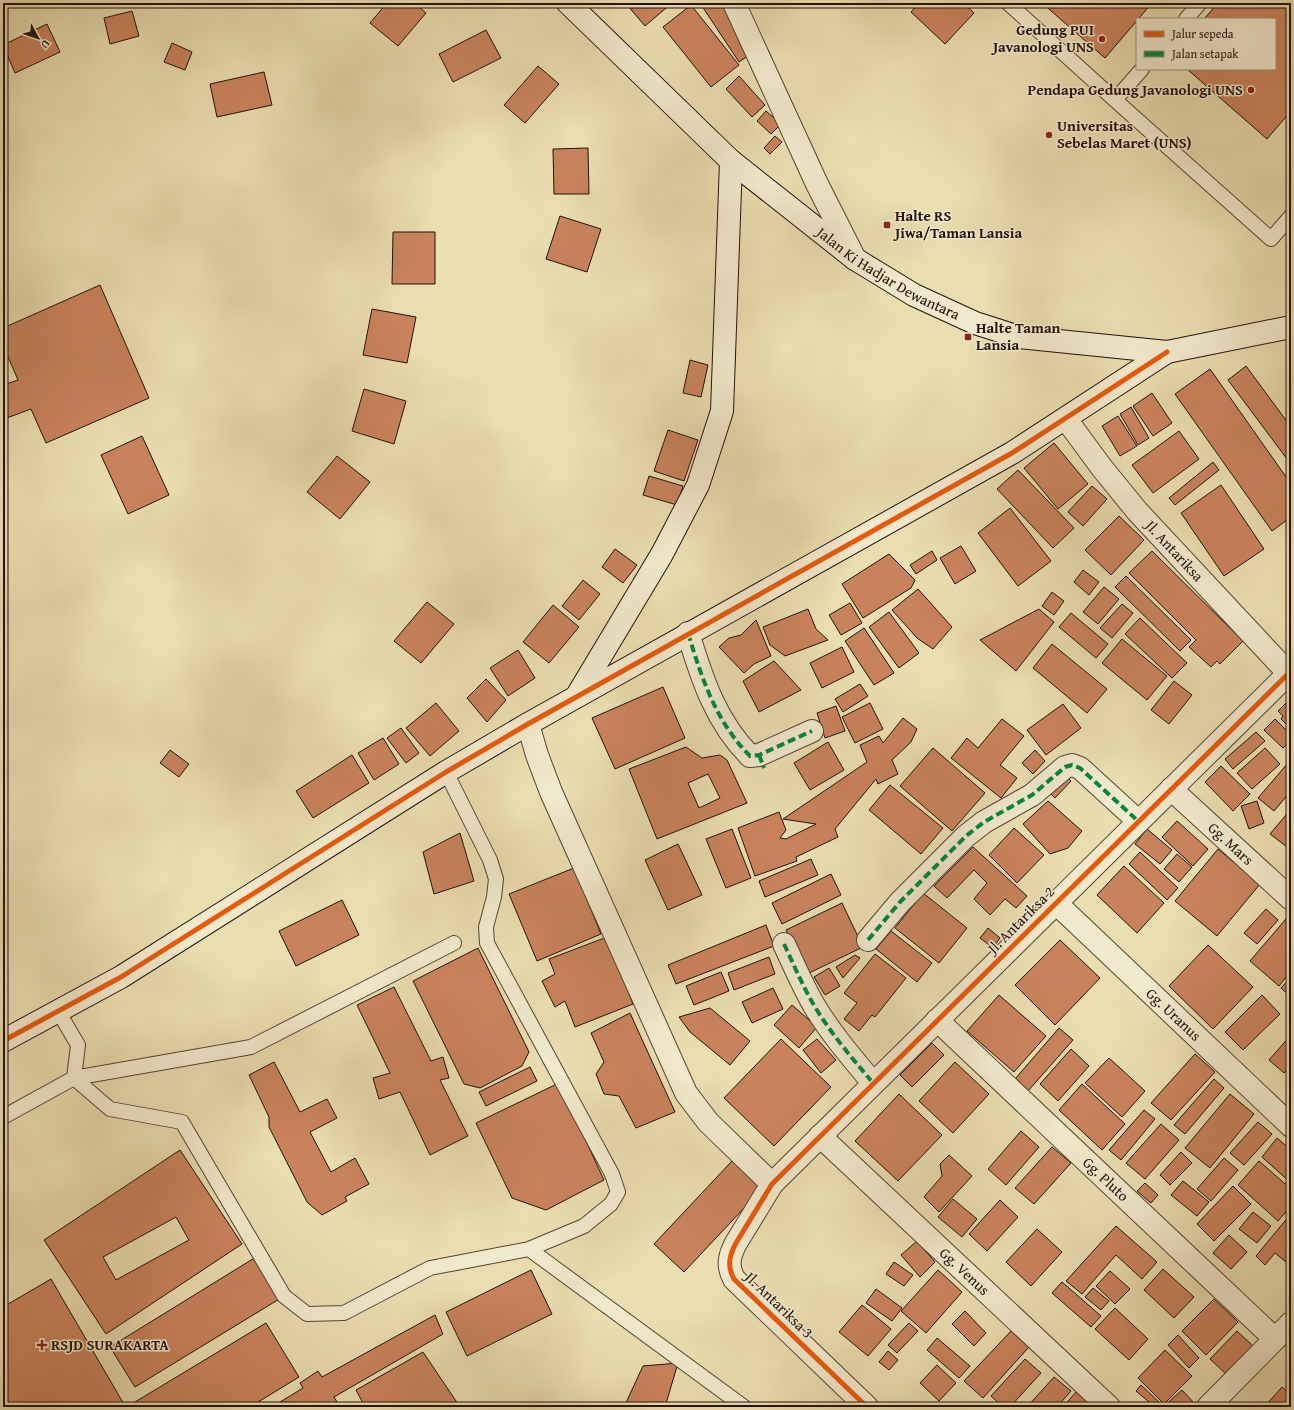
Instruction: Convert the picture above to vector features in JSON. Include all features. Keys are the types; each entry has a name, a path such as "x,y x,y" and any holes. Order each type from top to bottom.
{"street":[{"name":"Jalan Ki Hadjar Dewantara","path":"568,3 731,161 855,259 914,295 975,323 1019,337 1167,352 1291,327"},
{"path":"734,3 817,184 855,259"},
{"path":"578,696 662,554 698,485 722,411 731,161"},
{"path":"3,1041 121,977 446,772 528,724 1012,453 1167,352"},
{"name":"Jl. Antariksa","path":"1066,419 1102,468 1137,511 1290,673"},
{"path":"688,634 701,674 717,713 730,733 746,753 762,762 812,731"},
{"name":"Jl. Antariksa 2","path":"772,1184 1056,902 1290,673"},
{"path":"528,724 537,756 551,792 686,1093 708,1122 772,1184"},
{"path":"868,940 905,897 966,836 984,822 1032,795 1065,767 1072,765 1080,768 1138,822"},
{"name":"Gg. Mars","path":"1171,789 1291,899"},
{"name":"Gg. Uranus","path":"1056,902 1291,1126"},
{"path":"784,944 804,988 819,1013 843,1047 873,1083"},
{"name":"Gg. Pluto","path":"937,1020 1274,1339"},
{"name":"Gg. Venus","path":"820,1136 1109,1407"},
{"name":"Jl. Antariksa 3","path":"772,1184 731,1252 730,1271 734,1279 867,1407"},
{"path":"1208,1407 1291,1323"}],"lane":[{"path":"1008,3 1271,239 1291,216"},
{"path":"1187,18 1200,3"},
{"path":"1115,100 1141,70"},
{"path":"74,1078 110,1109 182,1122 284,1296 307,1314 344,1313 430,1268 529,1249 584,1226 611,1204 618,1192 612,1174 487,944 486,927 494,897 496,880 490,860 446,772"},
{"path":"3,1117 74,1078 251,1047 454,944"},
{"path":"58,1011 78,1045 74,1078"},
{"path":"529,1249 744,1407"}],"building":[{"path":"387,3 414,3 426,13 398,46 370,23"},
{"path":"631,3 672,3 645,26 628,6"},
{"path":"700,3 722,3 755,51 739,62"},
{"path":"919,3 963,3 974,13 945,44 911,12"},
{"name":"Gedung PUI Javanologi UNS","path":"1042,3 1152,3 1139,18 1136,18 1136,22 1105,58"},
{"name":"Pendapa Gedung Javanologi UNS","path":"1218,3 1291,3 1291,111 1267,139 1188,70 1276,70 1276,18 1205,18"},
{"path":"691,5 739,65 711,87 663,27"},
{"path":"132,11 139,36 110,44 104,18"},
{"path":"47,24 60,52 15,73 3,45"},
{"path":"486,30 501,58 453,82 439,54"},
{"path":"172,43 192,52 185,70 164,62"},
{"path":"538,66 559,84 525,123 504,105"},
{"path":"264,72 272,105 217,117 210,84"},
{"path":"739,76 765,105 752,117 726,89"},
{"path":"766,111 781,124 771,134 757,121"},
{"path":"775,136 782,142 770,154 764,148"},
{"path":"588,148 589,194 554,194 553,149"},
{"path":"560,216 601,229 587,272 546,259"},
{"path":"393,232 435,232 435,284 392,284"},
{"path":"100,285 149,398 46,443 31,409 4,419 3,418 3,385 18,380 3,345 3,328"},
{"path":"372,309 416,317 407,363 363,355"},
{"path":"690,360 708,365 701,397 683,393"},
{"path":"1246,366 1291,427 1291,456 1287,459 1228,380"},
{"path":"1210,369 1291,484 1291,517 1272,531 1175,394"},
{"path":"364,389 406,401 394,444 352,431"},
{"path":"1152,393 1172,423 1153,436 1133,406"},
{"path":"1131,407 1149,438 1138,445 1120,414"},
{"path":"1118,416 1137,446 1120,456 1102,426"},
{"path":"668,430 698,440 684,481 654,471"},
{"path":"1179,431 1199,459 1153,493 1132,465"},
{"path":"142,436 169,495 128,514 101,455"},
{"path":"1054,443 1088,484 1058,509 1024,468"},
{"path":"337,456 370,482 340,519 307,492"},
{"path":"1213,462 1219,470 1175,505 1169,498"},
{"path":"1018,470 1074,528 1053,548 997,489"},
{"path":"649,476 683,486 677,505 643,495"},
{"path":"1221,485 1264,549 1224,576 1181,513"},
{"path":"1092,486 1107,499 1083,526 1068,512"},
{"path":"1010,508 1051,561 1018,586 978,533"},
{"path":"1119,516 1144,540 1111,575 1085,550"},
{"path":"961,546 976,571 955,584 940,558"},
{"path":"615,549 637,565 623,583 602,567"},
{"path":"932,551 937,560 916,574 910,565"},
{"path":"1152,551 1243,641 1220,664 1217,661 1211,667 1189,647 1196,640 1129,573"},
{"path":"889,554 915,580 911,588 863,618 842,584"},
{"path":"1083,570 1099,582 1089,595 1074,582"},
{"path":"1126,576 1191,640 1180,651 1115,587"},
{"path":"583,580 600,594 579,620 562,606"},
{"path":"1104,587 1119,599 1098,624 1083,612"},
{"path":"918,589 952,627 933,649 917,638 892,610"},
{"path":"1052,592 1064,601 1054,615 1042,606"},
{"path":"427,602 454,624 421,663 394,641"},
{"path":"850,603 862,623 841,635 829,615"},
{"path":"1122,604 1133,613 1112,638 1100,628"},
{"path":"553,605 579,627 549,663 523,642"},
{"path":"808,609 816,629 828,640 785,656 770,645 763,627"},
{"path":"1039,609 1054,622 1016,671 980,640"},
{"path":"889,612 919,653 899,668 869,627"},
{"path":"1071,613 1108,644 1096,658 1059,627"},
{"path":"1140,618 1187,663 1172,678 1125,634"},
{"path":"756,620 771,656 754,664 744,673 719,647 729,638 741,635"},
{"path":"864,628 894,673 874,685 845,641"},
{"path":"1122,639 1167,676 1147,700 1102,663"},
{"path":"1052,644 1107,689 1087,713 1033,668"},
{"path":"842,647 854,672 822,688 810,663"},
{"path":"518,650 535,678 508,696 490,668"},
{"path":"774,661 801,690 759,712 743,681"},
{"path":"486,679 506,700 487,722 467,698"},
{"path":"1174,681 1192,695 1169,724 1151,710"},
{"path":"860,684 868,696 843,712 835,699"},
{"path":"663,687 685,738 615,769 592,718"},
{"path":"1291,698 1291,729 1281,719 1283,716 1278,711"},
{"path":"436,703 459,731 430,756 406,728"},
{"path":"870,703 883,729 855,743 842,717"},
{"path":"1063,704 1081,728 1046,755 1027,730"},
{"path":"836,706 845,731 825,738 817,713"},
{"path":"903,718 917,729 911,742 892,760 898,774 878,784 876,779 835,829 838,837 796,857 797,861 755,876 738,828 779,812 786,830 780,838 786,839 816,824 783,819 867,762 860,745 879,736 883,743"},
{"path":"1002,719 1024,736 1000,765 1017,778 1001,798 951,758 967,738 978,748"},
{"path":"1275,719 1291,735 1291,740 1283,748 1264,730"},
{"path":"401,728 419,753 406,763 387,738"},
{"path":"1256,732 1265,741 1233,769 1225,759"},
{"path":"383,738 399,764 374,780 358,753"},
{"path":"828,742 844,770 810,790 794,763"},
{"path":"686,747 702,758 720,755 727,760 747,803 657,839 629,769","holes":["708,774 720,798 699,808 688,783"]},
{"path":"933,748 985,793 952,831 900,786"},
{"path":"1265,748 1280,764 1252,789 1237,773"},
{"path":"170,750 189,764 179,777 160,763"},
{"path":"1035,750 1045,761 1033,774 1022,763"},
{"path":"352,755 369,783 313,818 296,791"},
{"path":"1288,763 1291,765 1291,791 1274,811 1258,798"},
{"path":"1221,766 1250,794 1233,811 1205,782"},
{"path":"1064,773 1071,781 1055,798 1047,790"},
{"path":"890,785 943,828 921,854 869,810"},
{"path":"1048,801 1082,831 1068,848 1050,854 1023,824"},
{"path":"1257,801 1264,823 1249,829 1241,806"},
{"path":"1291,809 1291,850 1270,834"},
{"path":"1177,821 1208,849 1193,866 1162,837"},
{"path":"1014,828 1044,855 1017,883 989,855"},
{"path":"732,829 751,878 726,888 706,839"},
{"path":"1147,829 1172,850 1160,864 1135,844"},
{"path":"460,833 474,881 434,894 423,852"},
{"path":"678,844 702,895 668,910 645,860"},
{"path":"973,847 1027,896 1016,908 1005,899 990,915 974,899 987,883 974,870 947,898 934,886"},
{"path":"1218,849 1260,884 1217,936 1175,901"},
{"path":"1140,852 1178,888 1167,900 1129,864"},
{"path":"1177,854 1192,867 1179,882 1164,869"},
{"path":"811,859 818,875 765,897 759,881"},
{"path":"1124,866 1164,903 1137,933 1097,895"},
{"path":"574,868 601,934 537,961 509,894"},
{"path":"831,874 841,895 782,924 772,903"},
{"path":"923,893 967,928 939,963 895,928"},
{"path":"342,900 359,935 296,966 279,931"},
{"path":"842,903 863,947 807,974 786,930"},
{"path":"1266,909 1278,920 1257,944 1244,933"},
{"path":"1291,913 1291,971 1279,986 1250,961"},
{"path":"766,925 774,946 676,984 668,965"},
{"path":"988,928 1000,938 993,948 980,938"},
{"path":"891,931 932,963 917,982 876,949"},
{"path":"607,937 633,1004 575,1027 565,1001 555,1007 542,981 555,974 549,959"},
{"path":"1060,940 1100,978 1055,1025 1015,985"},
{"path":"1208,945 1253,987 1213,1029 1169,986"},
{"path":"478,948 529,1052 522,1066 480,1088 464,1084 413,981"},
{"path":"875,954 906,978 875,1017 872,1015 859,1031 844,1019 857,1003 844,993"},
{"path":"855,955 860,958 843,978 836,967"},
{"path":"769,957 775,974 734,990 728,973"},
{"path":"829,968 840,986 825,995 814,977"},
{"path":"721,972 729,991 694,1005 686,986"},
{"path":"1291,977 1291,997 1281,988"},
{"path":"394,987 431,1061 443,1057 449,1078 440,1080 468,1136 430,1155 400,1092 379,1099 373,1078 390,1073 357,1005"},
{"path":"773,988 783,1009 752,1023 742,1002"},
{"path":"999,995 1046,1036 1014,1072 967,1031"},
{"path":"1262,995 1280,1014 1243,1050 1225,1032"},
{"path":"792,1005 817,1027 799,1048 774,1025"},
{"path":"710,1008 750,1041 730,1065 690,1032 679,1017"},
{"path":"630,1013 675,1112 636,1128 619,1096 604,1094 596,1074 604,1062 591,1033"},
{"path":"1059,1028 1073,1040 1028,1091 1015,1079"},
{"path":"1291,1035 1291,1065 1284,1073 1269,1060"},
{"path":"781,1039 831,1087 774,1146 724,1098"},
{"path":"817,1039 836,1060 821,1073 803,1050"},
{"path":"932,1043 944,1055 912,1087 900,1075"},
{"path":"1071,1049 1089,1066 1058,1101 1040,1084"},
{"path":"1195,1054 1215,1072 1171,1120 1151,1103"},
{"path":"1109,1058 1145,1091 1122,1117 1085,1083"},
{"path":"274,1062 300,1112 327,1099 337,1118 310,1132 331,1172 355,1158 369,1184 345,1197 347,1201 322,1215 307,1202 269,1127 269,1117 249,1075"},
{"path":"955,1062 989,1094 953,1133 919,1101"},
{"path":"530,1067 537,1081 486,1106 479,1092"},
{"path":"1214,1079 1224,1088 1185,1134 1174,1125"},
{"path":"559,1083 604,1180 546,1210 512,1198 476,1123"},
{"path":"1082,1084 1125,1124 1102,1150 1059,1110"},
{"path":"899,1094 942,1135 898,1181 855,1141"},
{"path":"1230,1094 1254,1114 1210,1168 1185,1148"},
{"path":"1144,1110 1155,1119 1121,1160 1109,1150"},
{"path":"1258,1122 1272,1134 1244,1165 1230,1153"},
{"path":"1161,1124 1179,1140 1145,1179 1126,1163"},
{"path":"1021,1131 1039,1147 1006,1185 988,1169"},
{"path":"1277,1138 1291,1150 1291,1183 1262,1157"},
{"path":"1052,1147 1071,1163 1034,1204 1015,1188"},
{"path":"180,1150 242,1244 106,1334 44,1240","holes":["176,1217 189,1240 116,1280 103,1257"]},
{"path":"1181,1152 1192,1163 1170,1185 1160,1175"},
{"path":"949,1155 972,1176 939,1212 924,1197 942,1176 940,1164"},
{"path":"1224,1158 1238,1170 1211,1201 1197,1189"},
{"path":"732,1161 762,1189 684,1272 654,1244"},
{"path":"1259,1161 1291,1189 1291,1206 1278,1221 1238,1185"},
{"path":"1183,1181 1209,1202 1197,1216 1171,1195"},
{"path":"1145,1183 1158,1195 1151,1203 1137,1191"},
{"path":"1233,1186 1251,1204 1214,1241 1197,1224"},
{"path":"953,1199 977,1219 962,1237 938,1217"},
{"path":"1000,1200 1018,1217 987,1251 969,1234"},
{"path":"1253,1212 1271,1226 1257,1243 1239,1229"},
{"path":"1289,1216 1291,1218 1291,1266 1275,1253 1265,1265 1256,1256"},
{"path":"1116,1226 1157,1262 1142,1279 1116,1255 1082,1294 1066,1281"},
{"path":"1037,1229 1062,1252 1031,1286 1006,1262"},
{"path":"1229,1235 1247,1252 1231,1269 1213,1253"},
{"path":"917,1241 935,1262 920,1277 901,1255"},
{"path":"256,1257 281,1298 135,1387 110,1347"},
{"path":"894,1262 913,1275 904,1286 886,1274"},
{"path":"1163,1269 1194,1297 1174,1318 1144,1290"},
{"path":"531,1270 552,1314 467,1356 446,1312"},
{"path":"938,1270 962,1292 926,1333 901,1311"},
{"path":"1110,1271 1130,1289 1115,1304 1096,1286"},
{"name":"RSJD SURAKARTA","path":"51,1279 125,1406 124,1407 3,1407 3,1307"},
{"path":"1062,1282 1101,1316 1091,1327 1052,1293"},
{"path":"1093,1288 1109,1301 1101,1310 1085,1297"},
{"path":"876,1289 902,1308 892,1321 866,1303"},
{"path":"1214,1299 1238,1322 1206,1355 1182,1331"},
{"path":"862,1305 891,1329 868,1356 839,1332"},
{"path":"1115,1308 1148,1339 1129,1360 1095,1329"},
{"path":"965,1311 986,1333 974,1346 952,1324"},
{"path":"435,1315 443,1334 334,1397 340,1407 272,1407 303,1388 300,1383 318,1371 322,1377"},
{"path":"266,1323 299,1377 250,1407 137,1407 135,1402"},
{"path":"909,1323 918,1331 897,1353 888,1345"},
{"path":"1011,1331 1029,1347 983,1398 964,1381"},
{"path":"1237,1331 1253,1346 1226,1374 1210,1359"},
{"path":"1178,1335 1199,1358 1189,1368 1168,1345"},
{"path":"937,1338 970,1366 959,1378 927,1350"},
{"path":"1165,1350 1192,1376 1164,1404 1138,1378"},
{"path":"888,1351 898,1360 889,1370 879,1362"},
{"path":"423,1352 460,1407 365,1407 356,1390"},
{"path":"1025,1359 1041,1373 1010,1407 1003,1407 991,1396"},
{"path":"678,1363 665,1407 624,1407 643,1366"},
{"path":"937,1365 956,1383 939,1401 920,1383"},
{"path":"1054,1377 1071,1391 1057,1407 1027,1407"},
{"path":"1141,1385 1160,1403 1155,1407 1136,1391"},
{"path":"1282,1387 1291,1395 1291,1407 1265,1406"},
{"path":"1182,1390 1196,1405 1194,1407 1163,1407"},
{"path":"1076,1392 1089,1403 1086,1407 1063,1407"}],"marked path":[{"path":"688,633 705,683 719,714 738,743 750,756 759,755 812,731"},
{"path":"759,755 764,768"},
{"path":"868,940 900,902 966,836 984,822 1032,795 1065,767 1072,765 1080,768 1138,821"},
{"path":"784,944 806,992 815,1007 828,1027 873,1083"}],"cycle path":[{"path":"3,1041 121,977 446,772 528,724 1012,453 1167,352"},
{"path":"867,1407 734,1279 730,1270 730,1261 736,1243 772,1184 1291,671"}],"place":[{"name":"Gedung PUI Javanologi UNS","path":"1102,39"},
{"name":"Pendapa Gedung Javanologi UNS","path":"1251,90"},
{"name":"Universitas Sebelas Maret (UNS)","path":"1049,135"},
{"name":"Halte RS Jiwa/Taman Lansia","path":"887,225"},
{"name":"Halte Taman Lansia","path":"968,337"},
{"name":"RSJD SURAKARTA","path":"42,1345"}]}
